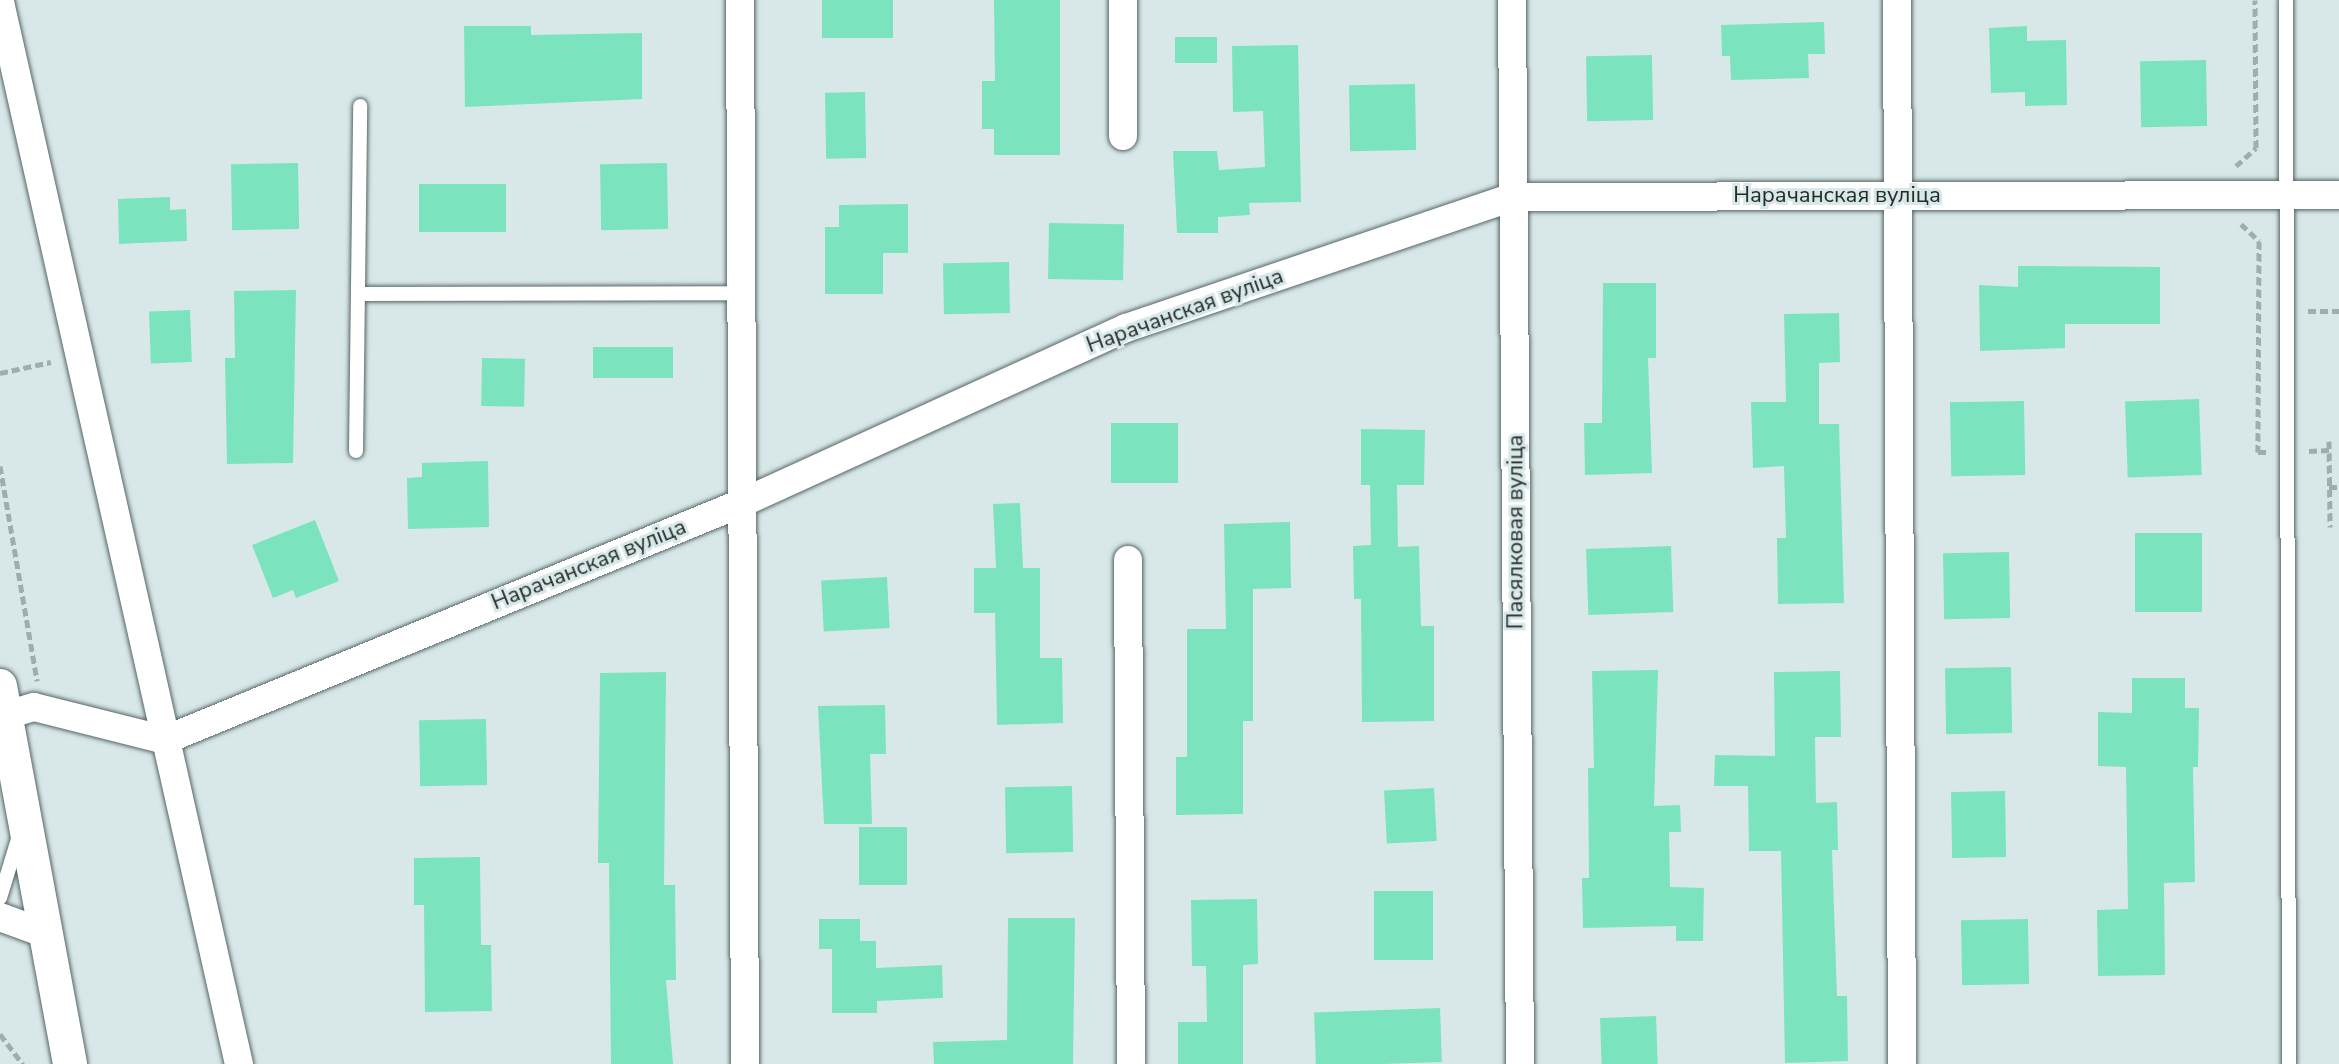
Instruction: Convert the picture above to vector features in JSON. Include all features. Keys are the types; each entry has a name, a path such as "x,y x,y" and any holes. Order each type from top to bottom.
{"street":[{"path":"740,0 745,1064"},
{"path":"1123,0 1123,136"},
{"name":"Пасялковая вуліца","path":"1512,0 1520,1064"},
{"path":"1897,0 1902,1064"},
{"path":"0,1 239,1064"},
{"name":"Нарачанская вуліца","path":"165,740 744,502 1126,328 1514,197 2339,195"},
{"path":"1128,560 1131,1064"},
{"path":"70,1064 49,935 3,700 165,740"},
{"path":"0,917 49,935"}],"lane":[{"path":"2286,0 2289,1064"},
{"path":"356,451 360,106"},
{"path":"360,294 742,293"},
{"path":"0,898 25,817"}],"path":[{"path":"2236,172 2236,164 2256,148 2255,0"},
{"path":"0,373 79,356"},
{"path":"2329,441 2330,527"},
{"path":"0,466 38,689"},
{"path":"2329,487 2339,487"},
{"path":"0,1034 23,1064"}],"building":[{"path":"822,0 893,0 893,38 822,38"},
{"path":"994,0 1060,0 1060,155 994,155 994,129 982,129 982,81 995,81"},
{"path":"1824,22 1825,54 1808,54 1809,78 1731,80 1730,56 1722,56 1721,25"},
{"path":"464,26 531,26 531,35 642,33 642,99 465,107"},
{"path":"2027,26 2027,41 2066,40 2067,105 2025,106 2025,92 1991,93 1989,28"},
{"path":"1175,37 1217,37 1217,63 1175,63"},
{"path":"1298,45 1301,202 1249,203 1250,215 1218,217 1218,233 1177,233 1173,151 1217,151 1219,170 1265,167 1263,111 1233,112 1232,46"},
{"path":"1652,55 1653,120 1587,121 1586,56"},
{"path":"2206,60 2207,126 2141,127 2140,61"},
{"path":"1415,84 1416,150 1350,151 1349,85"},
{"path":"865,92 866,158 826,159 825,93"},
{"path":"298,163 299,229 232,230 231,164"},
{"path":"667,163 668,229 601,230 600,164"},
{"path":"419,184 506,184 506,232 419,232"},
{"path":"170,197 170,210 186,209 187,241 119,244 118,199"},
{"path":"908,204 908,253 883,253 883,294 825,294 825,227 839,227 839,205"},
{"path":"1049,223 1124,224 1123,280 1048,279"},
{"path":"1009,262 1010,313 944,314 943,263"},
{"path":"2018,266 2160,267 2160,324 2065,324 2065,348 1980,351 1979,285 2018,287"},
{"path":"1603,283 1656,283 1656,358 1648,358 1652,473 1585,475 1584,423 1602,423"},
{"path":"296,290 293,463 227,464 225,358 235,358 234,291"},
{"path":"190,310 192,362 151,363 149,311"},
{"path":"1839,313 1840,362 1819,363 1819,424 1839,424 1844,603 1778,604 1777,538 1786,538 1784,466 1753,468 1751,402 1786,402 1784,314"},
{"path":"593,347 673,347 673,378 593,378"},
{"path":"482,358 525,359 524,407 481,406"},
{"path":"2199,399 2202,475 2128,478 2125,402"},
{"path":"2024,401 2025,475 1951,476 1950,402"},
{"path":"1111,423 1178,423 1178,483 1111,483"},
{"path":"1361,429 1425,430 1424,485 1397,485 1398,547 1419,546 1421,626 1434,626 1434,721 1362,722 1361,599 1354,599 1353,546 1371,545 1370,485 1361,485"},
{"path":"488,461 489,527 408,529 407,478 422,477 422,463"},
{"path":"1020,503 1023,568 1040,568 1040,658 1062,658 1063,723 997,725 995,613 974,613 974,568 996,568 993,504"},
{"path":"315,520 339,581 296,598 293,590 273,598 252,545"},
{"path":"1290,522 1291,588 1253,589 1253,721 1243,721 1243,814 1176,815 1176,757 1187,757 1187,629 1226,629 1224,524"},
{"path":"2135,533 2202,533 2202,612 2135,612"},
{"path":"1671,546 1673,612 1588,615 1586,549"},
{"path":"2009,552 2010,618 1944,619 1943,553"},
{"path":"887,577 890,628 824,631 821,580"},
{"path":"2011,667 2012,733 1946,734 1945,668"},
{"path":"1658,670 1654,806 1680,805 1681,832 1669,832 1670,887 1704,888 1703,941 1676,941 1676,926 1583,928 1582,878 1589,878 1588,768 1594,768 1592,671"},
{"path":"1840,671 1841,737 1815,737 1816,803 1837,802 1838,850 1832,850 1837,996 1847,996 1848,1061 1785,1063 1781,851 1749,851 1748,786 1714,786 1715,755 1775,756 1774,672"},
{"path":"666,672 664,885 675,885 676,980 666,980 673,1064 611,1064 609,863 598,863 600,673"},
{"path":"2132,678 2185,678 2185,708 2199,708 2198,767 2193,767 2195,882 2164,883 2165,975 2098,976 2097,910 2128,909 2126,767 2098,766 2098,712 2132,713"},
{"path":"885,705 886,754 870,754 872,824 824,824 818,706"},
{"path":"486,719 487,785 420,786 419,720"},
{"path":"1072,786 1073,852 1006,853 1005,787"},
{"path":"1434,788 1437,841 1387,844 1384,791"},
{"path":"2005,791 2006,857 1952,858 1951,792"},
{"path":"859,827 907,827 907,885 859,885"},
{"path":"480,857 481,945 491,945 492,1011 425,1012 424,905 414,905 414,858"},
{"path":"1374,891 1433,891 1433,960 1374,960"},
{"path":"1257,899 1258,964 1243,965 1243,1064 1178,1064 1178,1022 1207,1022 1206,966 1192,966 1191,900"},
{"path":"1008,918 1075,918 1073,1064 934,1064 933,1042 1007,1040"},
{"path":"819,919 860,919 860,941 876,941 876,968 942,965 943,998 877,1001 877,1013 832,1013 832,949 819,949"},
{"path":"2028,919 2029,984 1962,985 1961,920"},
{"path":"1440,1008 1442,1062 1316,1064 1314,1012"},
{"path":"1656,1016 1658,1064 1602,1064 1600,1018"}]}
